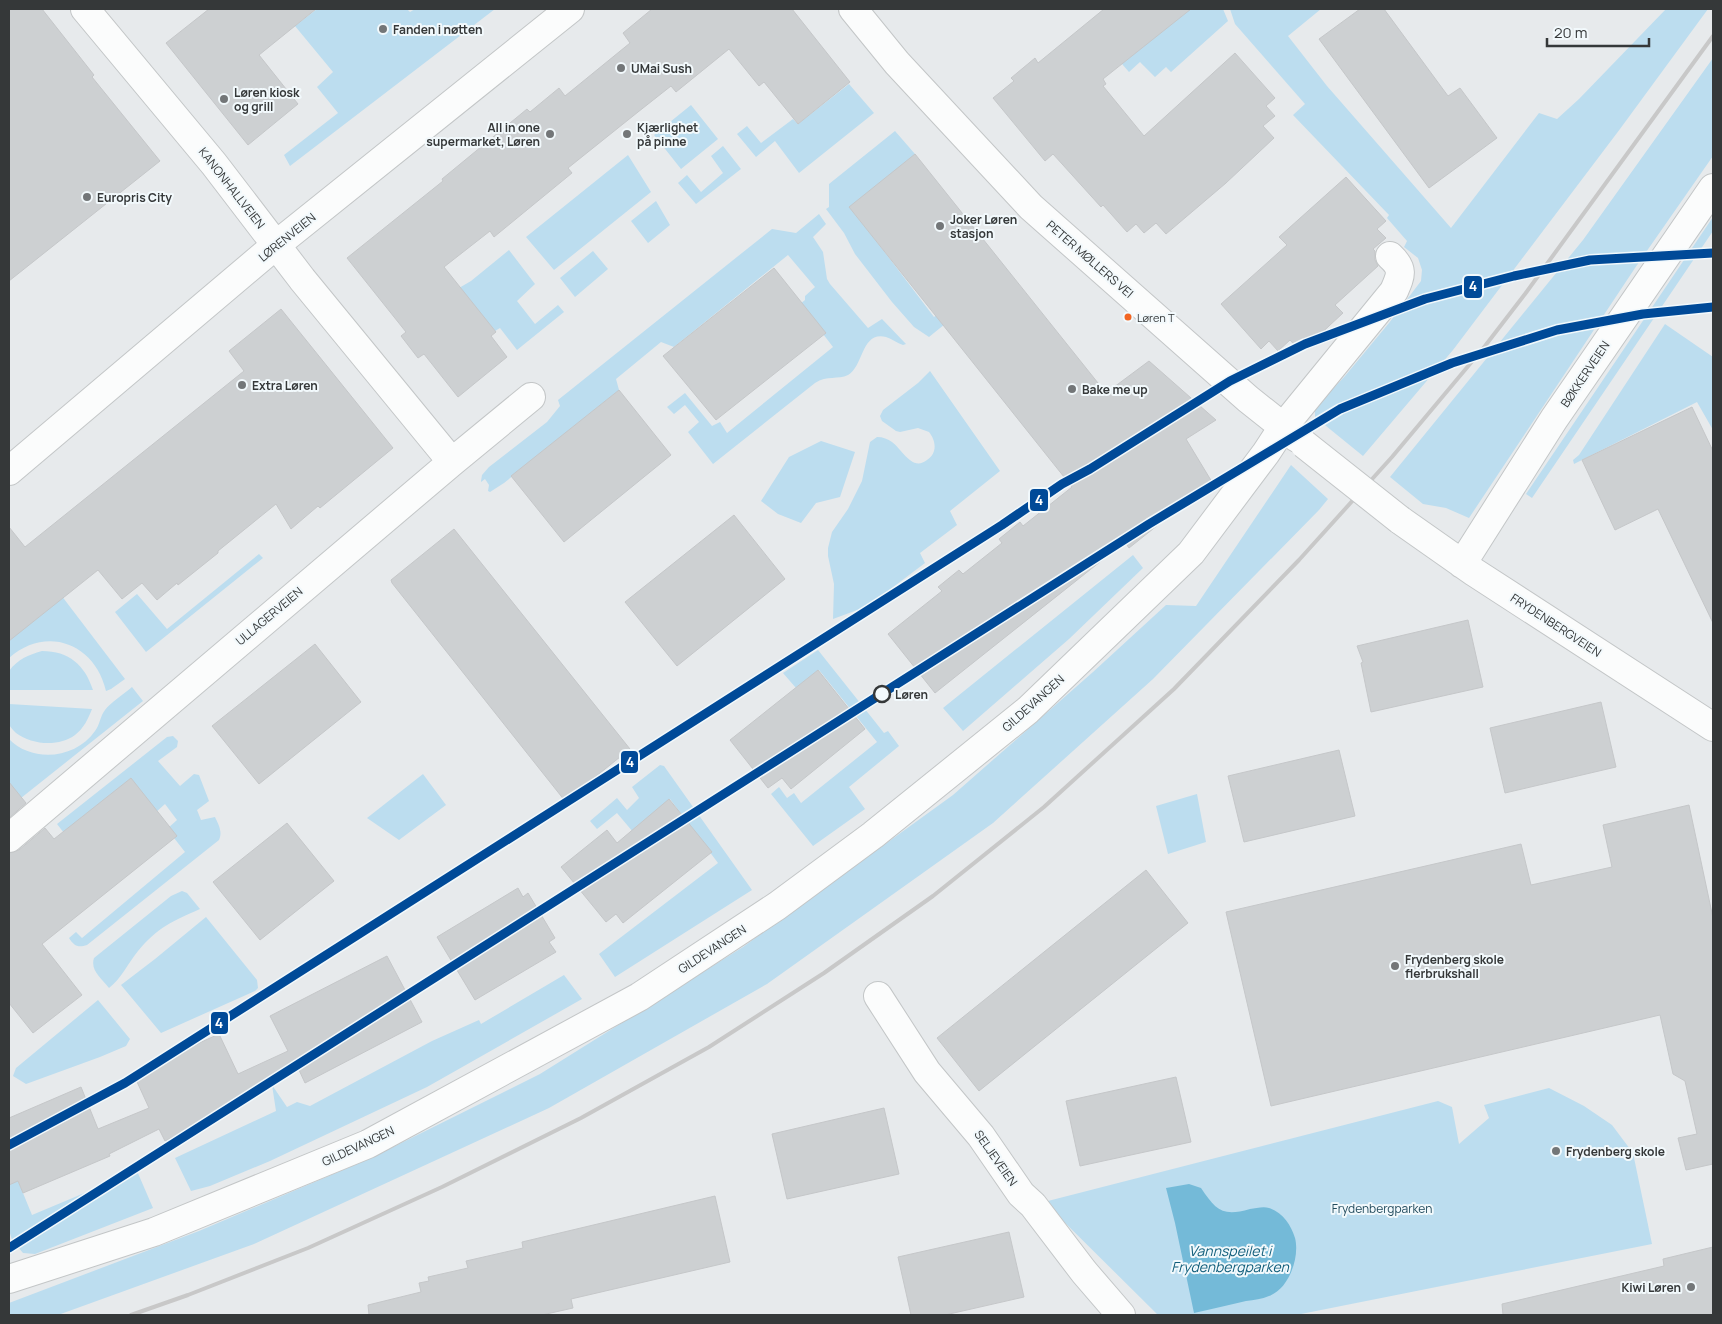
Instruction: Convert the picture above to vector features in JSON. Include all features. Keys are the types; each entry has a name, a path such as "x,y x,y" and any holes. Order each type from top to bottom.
{"street":[{"name":"KANONHALLVEIEN","path":"85,9 214,164 302,279 452,462"},
{"name":"LØRENVEIEN","path":"9,471 276,245 570,9"},
{"name":"PETER MØLLERS VEI","path":"853,9 897,63 1031,207 1248,399 1400,520"},
{"name":"BØKKERVEIEN","path":"1462,564 1554,419 1713,188"},
{"name":"GILDEVANGEN","path":"9,1279 154,1232 368,1144 639,997 777,906 873,835 1028,710 1191,553 1266,453 1294,435 1394,291 1400,278 1400,270 1397,262 1390,256"},
{"name":"ULLAGERVEIEN","path":"9,838 452,462 531,398"},
{"name":"FRYDENBERGVEIEN","path":"1400,520 1462,564 1713,727"},
{"name":"SELJEVEIEN","path":"878,996 927,1072 982,1136 1021,1194 1121,1315"}],"green space":[{"path":"317,9 407,9 410,12 415,9 495,9 290,166 284,155 338,113 317,87 333,72 295,26"},
{"path":"1106,9 1137,48 1187,9 1223,9 1228,21 1171,72 1166,67 1155,77 1140,62 1129,72 1094,32 1095,17"},
{"path":"1230,9 1321,9 1288,36 1327,86 1451,228 1539,113 1557,119 1579,99 1666,9 1708,9 1453,350 1363,456 1315,417 1315,408 1345,376 1389,323 1421,281 1422,270 1418,258 1404,247 1407,241 1387,218 1389,215 1293,115 1305,104 1235,24"},
{"path":"1713,58 1713,156 1635,268 1469,518 1446,508 1423,504 1390,477 1583,240"},
{"path":"849,84 874,113 799,173 775,141 756,157 737,134 747,126 761,143 793,119 798,124"},
{"path":"691,105 718,139 681,169 654,135"},
{"path":"895,131 915,154 852,209 934,317 1001,263 1009,272 929,337 914,327 892,302 855,254 844,233 826,209 829,207 829,184"},
{"path":"723,146 741,169 696,204 678,183 687,175 701,192 723,173 711,156"},
{"path":"628,155 651,192 554,270 526,237"},
{"path":"656,201 670,225 648,243 631,221"},
{"path":"819,214 826,224 813,237 823,252 827,279 830,284 868,328 882,319 906,344 903,345 886,337 872,339 867,344 853,371 848,375 824,379 815,383 713,464 688,432 699,422 685,405 674,414 667,407 685,393 712,426 720,422 727,433 833,347 800,304 805,300 805,296 815,287 788,255 674,347 661,342 616,379 619,390 504,483 490,492 488,491 489,485 485,479 481,482 482,475 489,467 547,422 560,406 558,400 772,229 796,233"},
{"path":"1713,217 1713,231 1532,498 1526,494"},
{"path":"509,250 535,284 517,301 535,324 558,305 564,312 517,350 500,328 495,331 459,288 471,281"},
{"path":"593,251 608,269 575,297 560,278"},
{"path":"1665,324 1713,357 1713,430 1697,402 1574,464 1573,460 1579,455"},
{"path":"930,371 1000,471 950,511 957,525 920,553 925,563 868,606 833,619 834,584 828,548 832,532 848,509 862,481 870,442 877,437 887,439 896,445 908,458 917,463 927,460 934,452 933,438 929,432 918,428 900,432 896,431 882,421 880,416 883,410 918,383"},
{"path":"821,441 855,452 840,497 816,503 801,523 778,514 761,501 789,457"},
{"path":"1291,465 1328,499 1153,679 993,823 767,984 549,1108 254,1244 58,1315 9,1315 9,1303 199,1231 369,1159 540,1074 743,947 953,795 1166,605 1196,606"},
{"path":"259,554 263,558 146,652 115,612 137,594 167,629"},
{"path":"1133,555 1143,568 1069,639 963,731 943,708"},
{"path":"61,595 125,679 111,689 106,691 100,674 91,661 80,651 67,644 53,641 38,642 23,648 9,658 9,637"},
{"path":"818,650 884,733 888,731 899,746 849,787 865,809 813,846 771,794 779,787 787,798 794,793 801,803 877,742 819,670 796,688 783,673"},
{"path":"42,651 60,654 75,661 90,681 93,690 9,690 9,671 12,667 24,658"},
{"path":"132,687 143,701 21,798 9,783 9,739 29,752 54,754 66,752 87,740 95,731 107,707"},
{"path":"9,704 92,709 87,720 75,735 69,739 46,743 22,737 14,731 8,722"},
{"path":"173,736 178,741 177,747 158,761 180,786 194,774 199,775 209,801 197,810 201,820 215,817 219,825 219,840 87,945 76,946 69,938 76,932 82,938 185,852 167,829 177,820 165,804 155,813 64,833 57,824 167,737"},
{"path":"660,765 664,766 752,890 615,977 599,954 718,863 670,799 633,832 617,813 597,829 590,821 617,798 627,810 639,798 632,787"},
{"path":"423,774 446,805 399,840 367,818"},
{"path":"1197,794 1206,842 1168,854 1156,806"},
{"path":"182,891 187,893 200,909 174,921 152,936 109,988 95,970 94,958 171,896"},
{"path":"206,917 257,980 258,988 161,1033 121,985"},
{"path":"564,975 582,999 427,1087 270,1161 210,1186 191,1191 175,1158 276,1111 272,1085 287,1107 297,1102 310,1106 432,1041 479,1020 481,1024"},
{"path":"98,1000 130,1039 126,1046 26,1084 13,1076 16,1068"},
{"name":"Frydenbergparken","path":"1549,1088 1584,1106 1612,1125 1633,1153 1652,1244 1296,1315 1158,1315 1044,1202 1438,1101 1452,1107 1459,1144 1489,1118 1484,1105"},
{"path":"9,1159 32,1215 137,1171 153,1208 35,1254 23,1253 12,1240 9,1230"}],"water":[{"name":"Vannspeilet i Frydenbergparken","path":"1189,1184 1201,1188 1211,1202 1226,1212 1267,1207 1286,1220 1295,1238 1296,1254 1291,1272 1282,1287 1261,1299 1194,1313 1166,1188"}],"building":[{"path":"9,9 42,9 94,75 92,77 160,161 9,281"},
{"path":"209,9 316,9 259,55 298,104 248,145 166,43"},
{"path":"652,9 792,9 850,82 798,124 764,82 759,86 729,49 676,92 671,86 568,168 572,173 494,237 490,231 444,267 496,332 491,336 507,357 458,397 424,354 418,358 401,336 406,332 347,258 443,181 442,179 527,109 530,112 559,88 565,96 630,43 623,33"},
{"path":"1104,9 1191,9 1103,79 1106,84 1103,86 1144,136 1235,53 1275,98 1266,106 1275,116 1263,126 1274,138 1226,183 1166,234 1156,223 1144,233 1136,224 1127,232 1103,205 1101,207 1053,154 1045,161 993,98 1014,81 1011,78 1035,58 1038,63"},
{"path":"1360,9 1384,9 1448,96 1460,88 1497,138 1429,188 1319,39"},
{"path":"915,154 1106,393 1149,361 1216,420 1186,439 1212,482 1129,548 1125,542 935,693 888,634 942,591 938,587 959,570 963,574 1002,543 999,539 1020,522 1023,526 1072,487 849,207"},
{"path":"1346,177 1386,221 1377,229 1386,238 1373,249 1378,266 1335,305 1343,313 1301,352 1290,340 1278,351 1269,341 1261,349 1221,304 1287,245 1279,237"},
{"path":"774,268 826,333 716,420 663,356"},
{"path":"281,309 393,448 320,508 318,506 291,529 276,504 218,551 218,553 157,600 142,583 122,599 98,570 9,641 9,527 25,547 244,371 229,351"},
{"path":"619,390 671,455 564,542 511,476"},
{"path":"1692,407 1713,451 1713,623 1658,509 1615,530 1582,460"},
{"path":"734,515 785,579 677,666 625,602"},
{"path":"454,529 630,749 565,801 392,583 391,580"},
{"path":"1468,620 1483,687 1371,712 1361,663 1363,662 1357,646"},
{"path":"315,644 361,702 259,784 212,726"},
{"path":"818,670 865,729 791,789 782,778 768,788 730,740"},
{"path":"1601,702 1616,767 1505,793 1490,728"},
{"path":"1339,750 1355,816 1244,842 1228,776"},
{"path":"131,778 177,836 42,944 82,995 33,1033 9,1003 9,853 19,850 45,828 54,839"},
{"path":"9,782 26,803 9,818"},
{"path":"669,799 712,852 623,923 616,914 606,922 561,867 607,830 617,843"},
{"path":"1689,805 1713,918 1713,1164 1686,1170 1678,1138 1697,1134 1685,1081 1673,1074 1660,1015 1271,1106 1226,912 1521,844 1531,885 1612,867 1603,825"},
{"path":"287,823 334,881 260,940 213,882"},
{"path":"1146,870 1188,923 979,1091 937,1038"},
{"path":"518,888 523,897 528,893 555,938 549,942 556,952 475,1000 437,937"},
{"path":"387,956 422,1022 305,1083 299,1070 249,1099 250,1101 165,1141 159,1129 109,1154 110,1156 23,1193 18,1181 9,1185 9,1118 81,1087 98,1129 149,1108 133,1073 219,1034 238,1074 288,1051 270,1016"},
{"path":"1176,1077 1191,1142 1080,1166 1066,1101"},
{"path":"884,1108 899,1174 787,1199 772,1134"},
{"path":"715,1196 730,1262 571,1299 573,1308 542,1315 369,1315 368,1305 421,1292 419,1283 429,1281 428,1277 468,1268 466,1261 523,1248 522,1242"},
{"path":"1009,1232 1024,1297 945,1315 911,1315 898,1257"},
{"path":"1713,1247 1713,1315 1503,1315 1502,1304 1664,1266 1663,1259"}],"railway":[{"path":"131,1315 308,1248 442,1187 581,1118 709,1047 824,973 933,896 1044,807 1174,689 1299,560 1392,457 1485,346 1525,294 1713,36"}],"transit line":[{"name":"4","path":"9,1145 125,1083 1002,525 1062,484 1090,469 1230,381 1305,344 1425,299 1514,276 1590,260 1713,253"},
{"name":"4","path":"9,1248 1149,524 1340,409 1452,363 1557,330 1643,314 1713,307"}],"place":[{"name":"Fanden i nøtten","path":"383,29"},
{"name":"UMai Sush","path":"621,68"},
{"name":"Løren kiosk og grill","path":"224,99"},
{"name":"All in one supermarket, Løren","path":"550,134"},
{"name":"Kjærlighet på pinne","path":"627,134"},
{"name":"Europris City","path":"87,197"},
{"name":"Joker Løren stasjon","path":"940,226"},
{"name":"Løren T","path":"1128,317"},
{"name":"Extra Løren","path":"242,385"},
{"name":"Bake me up","path":"1072,389"},
{"name":"Løren","path":"882,694"},
{"name":"Frydenberg skole flerbrukshall","path":"1395,966"},
{"name":"Frydenberg skole","path":"1556,1151"},
{"name":"Kiwi Løren","path":"1691,1287"}]}
